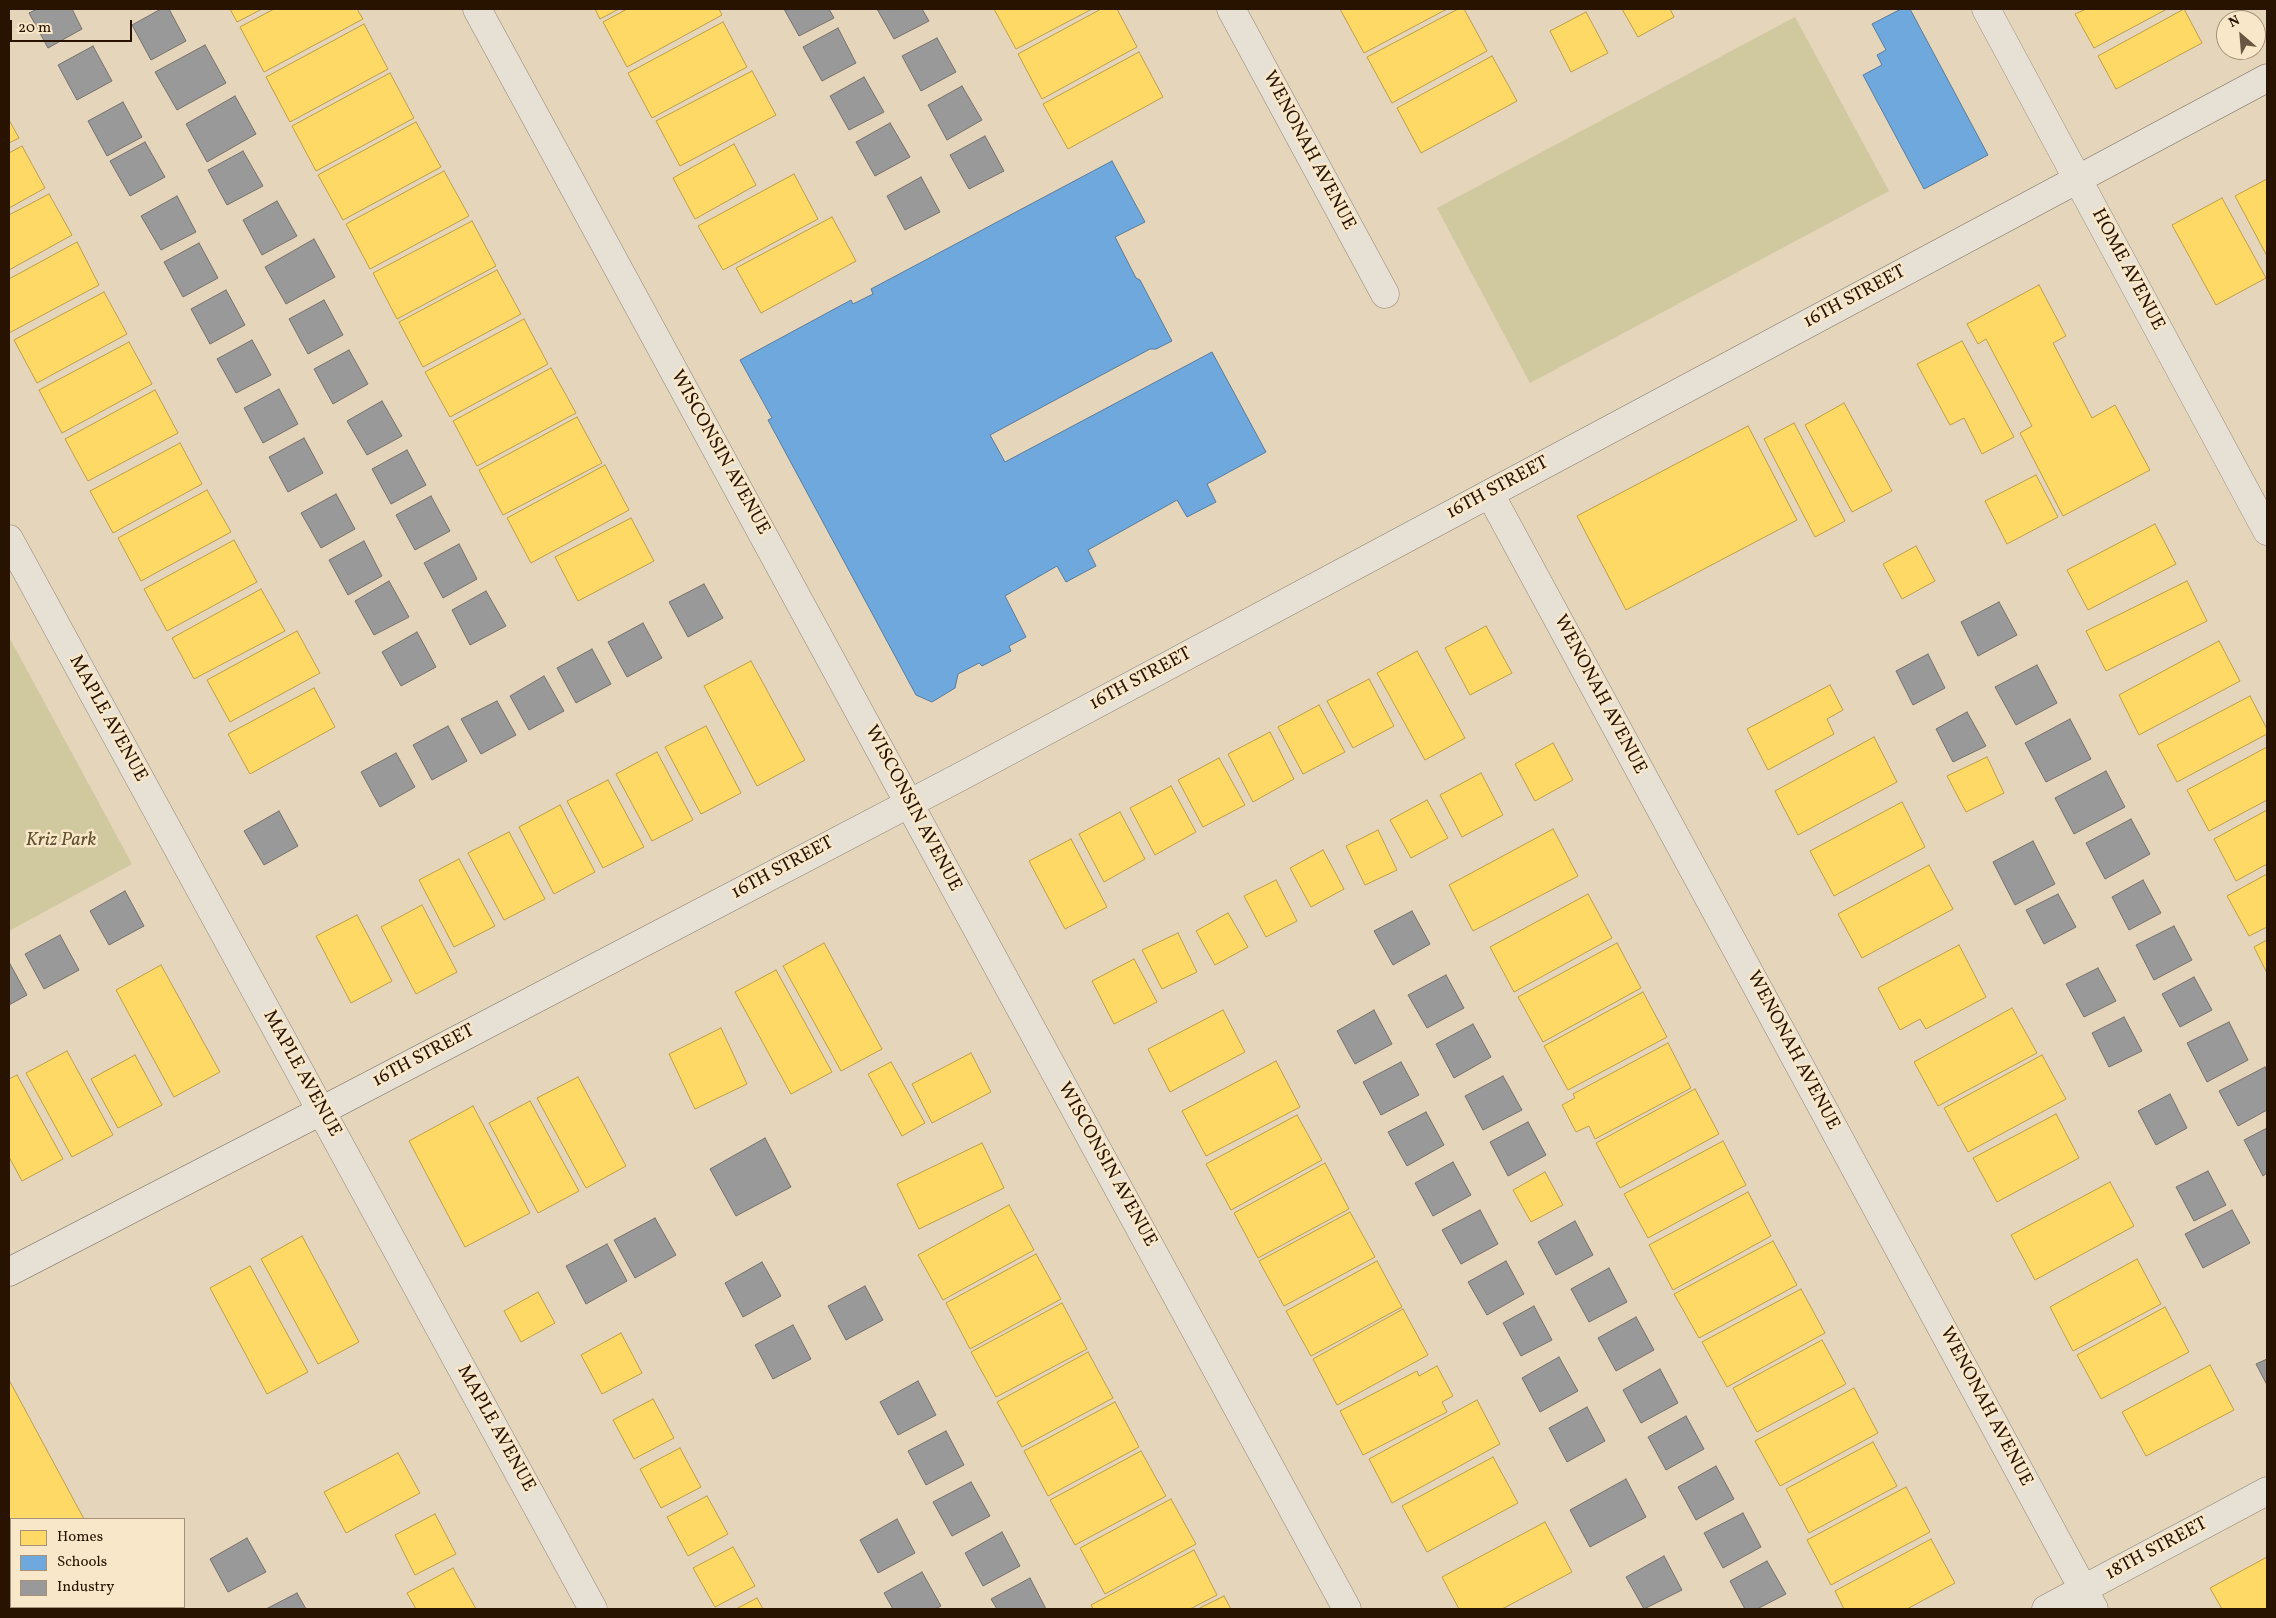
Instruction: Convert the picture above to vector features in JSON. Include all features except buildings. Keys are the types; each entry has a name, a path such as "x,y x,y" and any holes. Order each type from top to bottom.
{"street":[{"name":"WISCONSIN AVENUE","path":"477,9 1347,1609"},
{"name":"WENONAH AVENUE","path":"1231,9 1385,294"},
{"name":"HOME AVENUE","path":"1986,9 2267,531"},
{"name":"16TH STREET","path":"9,1272 909,803 2267,78"},
{"name":"WENONAH AVENUE","path":"1490,494 2089,1599"},
{"name":"MAPLE AVENUE","path":"9,539 593,1609"},
{"name":"18TH STREET","path":"2046,1609 2089,1599 2267,1491"}],"green space":[{"path":"1795,17 1889,191 1530,383 1437,208"},
{"name":"Kriz Park","path":"9,637 132,864 9,931"}]}
